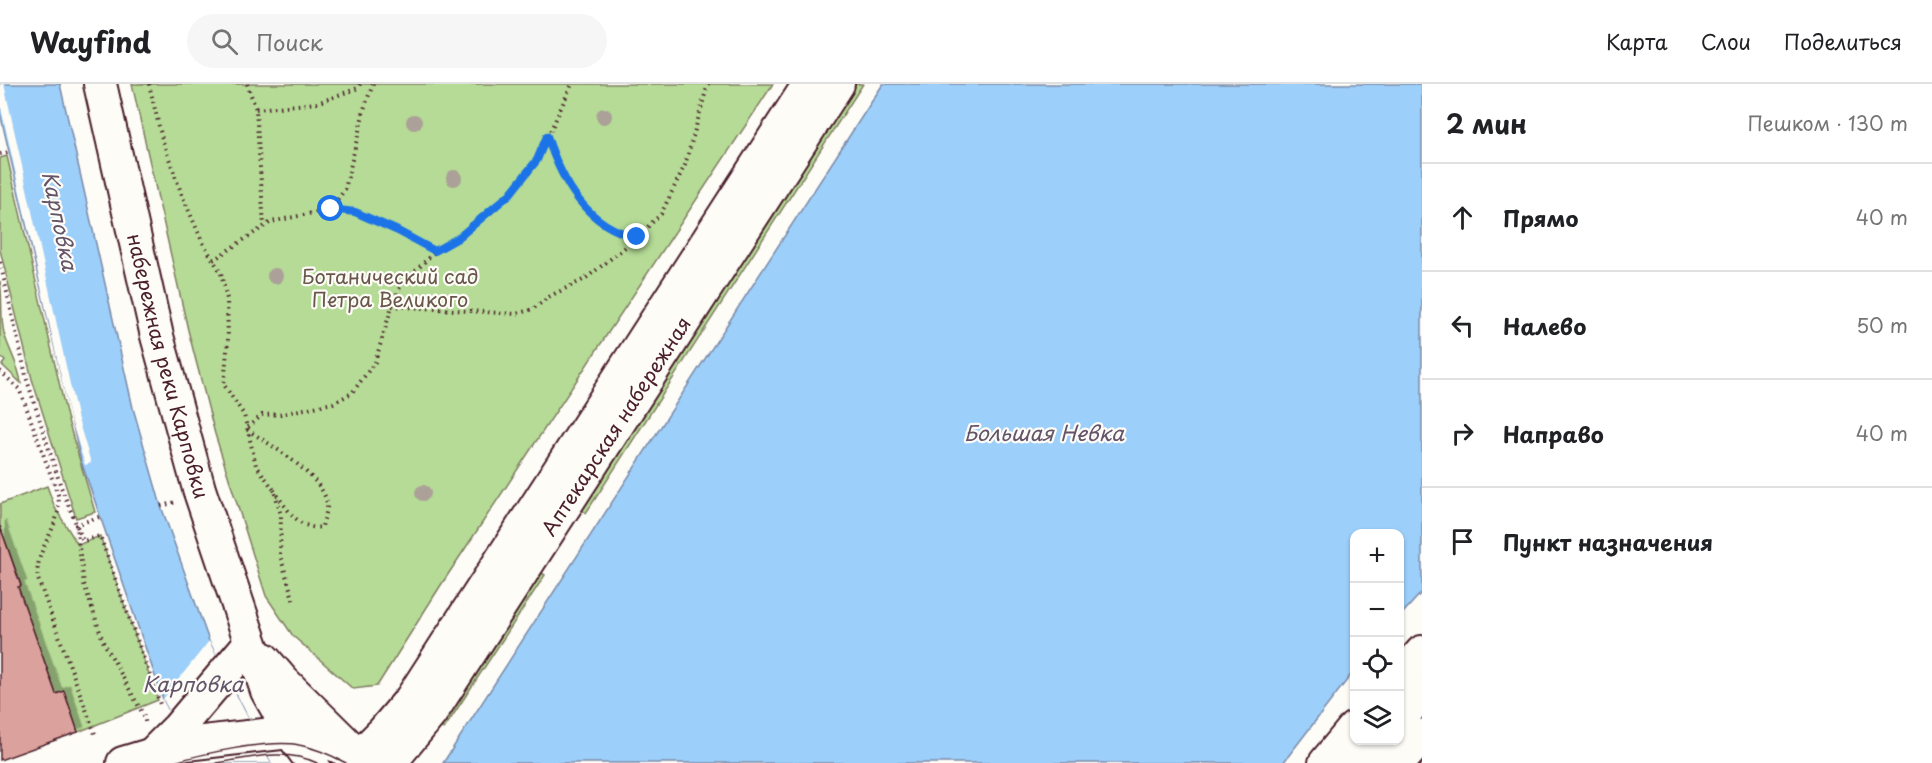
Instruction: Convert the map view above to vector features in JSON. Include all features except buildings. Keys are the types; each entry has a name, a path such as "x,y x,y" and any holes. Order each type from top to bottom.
{"main road":[{"path":"1404,713 1422,692"},
{"path":"1398,763 1422,736"},
{"path":"1361,763 1377,745"}],"street":[{"name":"набережная реки Карповки","path":"100,84 168,384 199,489 267,691 290,732 314,763"},
{"name":"Аптекарская набережная","path":"360,761 411,699 809,84"},
{"name":"Аптекарская набережная","path":"390,763 431,713 838,84"},
{"name":"набережная реки Карповки","path":"250,643 282,680 360,761"},
{"path":"123,763 152,754 250,643"},
{"path":"1404,672 1422,652"},
{"path":"175,726 257,735 290,732 323,740 360,761"},
{"path":"1325,763 1350,733"}],"path":[{"path":"149,84 162,139 179,186 202,241 221,273 227,299 228,339 224,385 244,415 246,429 256,465 292,517 313,528 322,527 328,505 321,487 289,457 246,429"},
{"path":"247,84 255,109 264,226"},
{"path":"255,109 317,103 358,87 360,84"},
{"path":"331,209 345,189 365,106 373,84"},
{"path":"246,429 262,415 281,414 333,403 352,393 375,362 400,287 435,251 458,238 510,194 537,160 572,84"},
{"path":"392,306 516,314 533,309 549,296 585,279 637,237 661,214 685,165 708,84"},
{"path":"547,136 557,166 570,189 588,210 604,225 621,234 637,237"},
{"path":"0,154 9,152"},
{"path":"213,260 271,222 331,209 355,212 435,251"},
{"path":"0,262 27,380 61,488 83,541 100,536 175,726"},
{"path":"0,371 19,390 58,495 60,506 58,516 36,567 38,579 95,734"},
{"path":"274,490 281,515 280,555 294,602"},
{"path":"160,506 180,501"},
{"path":"76,525 99,517"},
{"path":"76,525 84,584 103,640 144,716"}],"green space":[{"name":"Ботанический сад Петра Великого","path":"132,84 773,84 441,585 377,686 353,689 293,636 266,596 215,434 188,330"},
{"path":"851,84 863,84 586,513 578,507"},
{"path":"7,156 67,417 95,512 76,518 32,379 0,250 0,158"},
{"path":"0,281 4,333 21,383 2,365 5,361 0,356"},
{"path":"47,486 55,508 78,545 100,536 158,700 78,732 64,691 56,694 18,587 21,585 0,526 0,504"},
{"path":"537,570 545,575 444,729 436,725"}],"water":[{"name":"Карповка","path":"0,84 60,84 133,408 161,506 209,641 271,763 196,763 163,699 81,461 0,113"},
{"name":"Большая Невка","path":"883,84 1422,84 1422,592 1404,612 1404,529 1350,529 1350,676 1283,763 443,763"}],"pier":[{"path":"0,84 4,84 77,416 91,463 85,465 70,417 0,103"},
{"path":"209,641 271,763 196,763 163,699"}],"tram line":[{"path":"171,763 235,748 271,744 311,748 346,763"},
{"path":"216,763 280,755 305,758 317,763"}],"route":[{"path":"331,209 355,212 435,251 458,238 510,194 537,160 547,136 557,166 570,189 588,210 604,225 621,234 637,237"}]}
